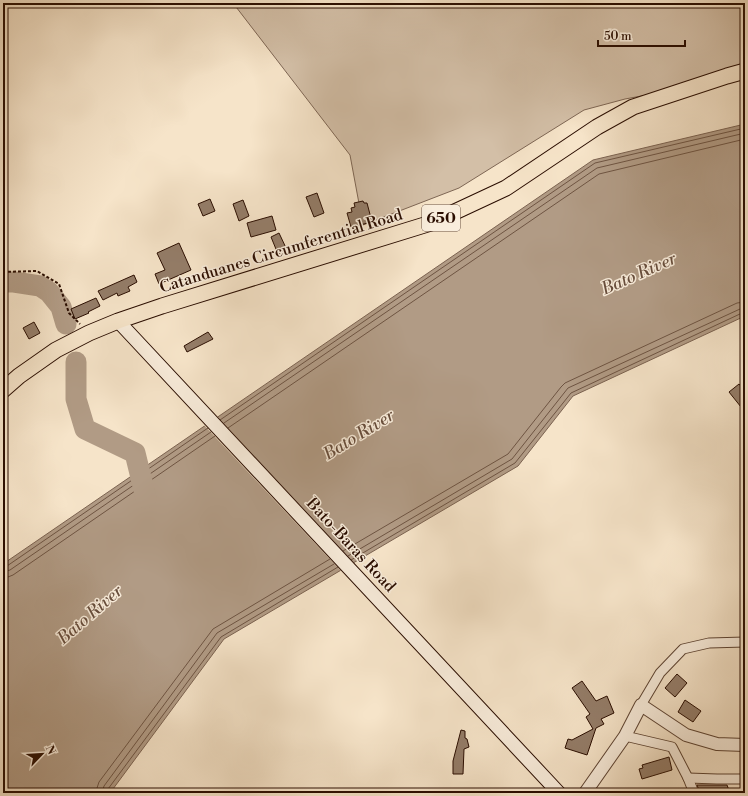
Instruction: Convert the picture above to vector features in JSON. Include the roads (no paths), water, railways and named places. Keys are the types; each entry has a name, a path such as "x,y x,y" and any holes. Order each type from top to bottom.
{"main road":[{"name":"Catanduanes Circumferential Road","path":"3,390 56,350 89,333 162,306 431,223 506,188 597,126 633,107 745,71"},
{"name":"Bato-Baras Road","path":"118,321 559,793"}],"street":[{"path":"585,793 625,736 660,673 683,650 709,643 745,642"},
{"path":"641,705 686,735 717,744 745,745"},
{"path":"625,736 672,747 694,793"},
{"path":"688,778 745,779"}],"water":[{"name":"Bato River","path":"745,124 745,316 573,396 518,466 224,639 110,793 3,793 3,564 593,160"}],"waterway":[{"path":"3,282 40,286 49,292 61,307 66,324"},
{"path":"76,362 76,399 85,429 135,453 146,498"}]}
